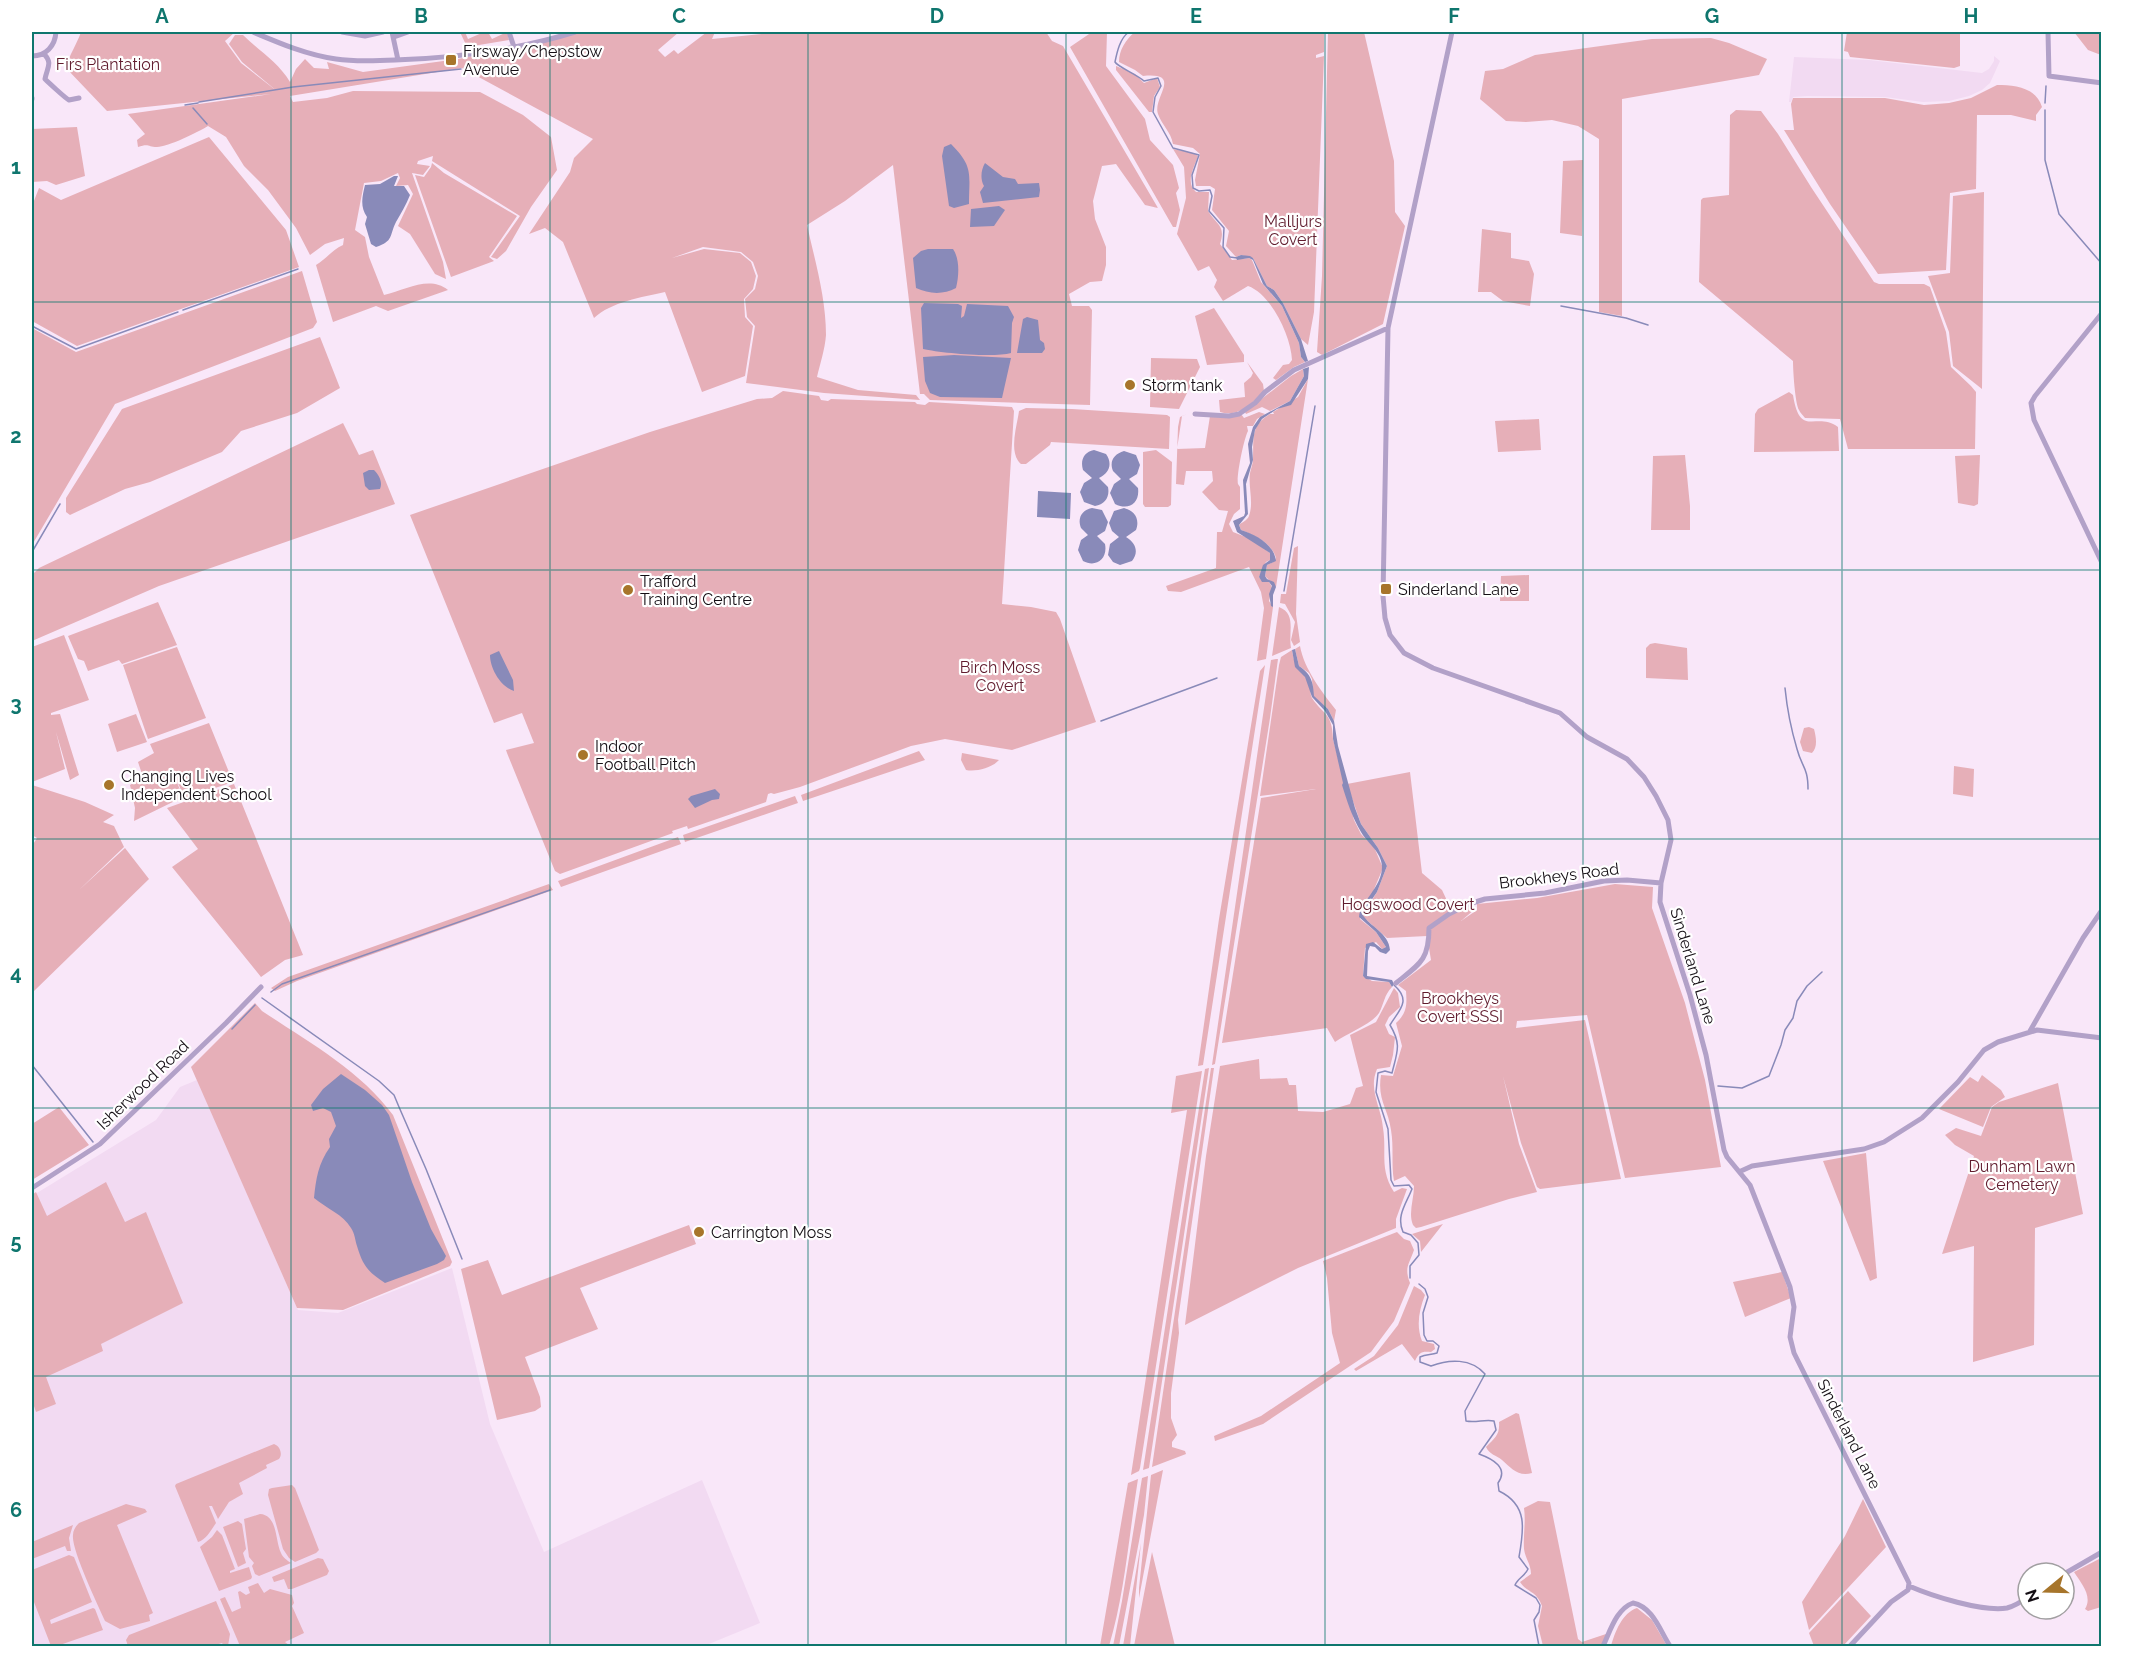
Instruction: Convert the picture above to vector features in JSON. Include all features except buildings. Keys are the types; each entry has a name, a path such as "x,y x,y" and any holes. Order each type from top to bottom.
{"street":[{"path":"32,56 44,54 53,42 56,32"},
{"path":"254,32 299,50 336,60 398,60 458,56 514,47 575,32"},
{"path":"342,32 364,36 383,32"},
{"path":"398,60 393,34 408,32"},
{"path":"510,32 514,47"},
{"name":"Sinderland Lane","path":"1452,32 1388,328 1383,596 1390,635 1404,653 1421,663 1555,710 1587,737 1627,759 1644,777 1664,808 1671,831 1670,849 1661,883 1659,902 1690,995 1706,1055 1722,1144 1727,1157 1741,1171 1755,1196 1793,1295 1794,1307 1790,1336 1794,1353 1909,1586"},
{"path":"2048,32 2049,76 2102,83"},
{"path":"44,54 49,60 45,79 48,83 56,87 69,100 79,98"},
{"path":"2102,313 2042,385 2031,403 2034,420 2102,563"},
{"path":"1195,414 1229,416 1239,414 1284,377 1299,368 1388,328"},
{"name":"Brookheys Road","path":"1396,983 1425,957 1430,928 1449,914 1469,904 1485,899 1545,893 1604,881 1627,880 1661,883"},
{"path":"2030,1031 2083,938 2102,910"},
{"name":"Isherwood Road","path":"32,1188 100,1144 261,987"},
{"path":"1741,1171 1752,1166 1864,1149 1884,1142 1922,1118 1958,1082 1979,1054 1990,1045 2030,1031 2045,1030 2102,1038"},
{"path":"2076,1567 2102,1552"},
{"path":"1850,1647 1883,1610 1908,1590 1909,1586 1932,1597 1989,1608 2010,1607 2016,1604"},
{"path":"1603,1647 1616,1619 1625,1606 1632,1603 1643,1608 1656,1620 1670,1647"}],"shaded area":[{"path":"1994,56 2000,61 1990,83 1969,96 1949,101 1923,102 1885,97 1807,96 1793,97 1789,102 1794,57 1869,60 1982,73 1989,69"},
{"path":"197,1080 298,1310 338,1313 452,1268 490,1424 544,1552 702,1480 760,1623 704,1646 32,1646 32,1196 156,1120 180,1087"}],"green space":[{"name":"Firs Plantation","path":"81,32 235,32 225,41 241,63 278,92 242,62 229,44 235,35 243,35 274,63 290,82 296,69 305,59 314,68 329,69 327,62 363,72 458,59 583,32 679,32 658,50 665,57 674,50 678,54 707,32 715,32 712,39 780,32 1046,32 1052,41 1063,46 1158,208 1145,205 1116,164 1102,166 1093,201 1095,219 1106,247 1106,265 1102,281 1090,282 1069,294 1072,306 1089,306 1092,310 1090,405 930,400 924,394 920,394 893,165 845,201 807,225 820,280 826,321 824,351 817,377 858,390 916,395 920,400 824,393 746,383 755,326 747,317 745,299 755,289 758,276 753,262 741,252 703,247 672,258 704,249 740,253 751,262 756,276 753,289 744,299 745,317 753,326 745,376 702,392 665,292 618,304 594,318 563,242 545,228 529,234 570,172 574,158 593,139 462,68 290,96 293,102 327,98 353,91 480,92 523,115 551,137 557,170 531,207 506,251 497,259 491,257 520,216 432,161 433,156 418,161 417,164 430,166 423,175 412,173 443,262 446,279 435,274 410,234 398,226 413,194 408,185 396,186 400,178 398,173 381,181 364,183 355,230 365,237 369,257 384,295 425,284 441,286 448,290 388,311 376,306 333,322 316,265 343,245 344,238 325,244 310,255 296,228 268,190 244,166 226,137 208,126 168,145 138,147 137,140 145,134 128,114 271,94 107,111 66,68"},
{"path":"460,32 465,32 468,39 488,32 492,39 507,32 509,40 467,47"},
{"path":"1092,32 1107,32 1106,66 1145,119 1150,140 1173,165 1179,188 1176,193 1180,210 1176,227 1173,227 1070,47"},
{"name":"Malljurs Covert","path":"1135,32 1324,32 1324,52 1316,55 1316,58 1324,56 1314,312 1308,345 1301,339 1274,290 1267,286 1253,258 1241,255 1236,257 1226,246 1229,231 1212,210 1215,189 1210,186 1196,186 1200,154 1193,148 1173,144 1158,114 1157,108 1164,88 1162,78 1143,76 1119,62 1124,45"},
{"path":"1328,32 1364,32 1394,161 1395,212 1405,226 1383,324 1322,355 1317,352 1322,276"},
{"path":"1847,32 1960,32 1960,66 1954,68 1850,57 1848,52 1844,51"},
{"path":"2074,32 2101,32 2101,55 2088,50"},
{"path":"1711,38 1767,59 1759,75 1622,99 1622,316 1599,312 1599,139 1578,126 1552,120 1506,121 1480,99 1485,71 1503,69 1535,55 1652,39"},
{"path":"1116,66 1135,74 1144,83 1157,78 1160,87 1154,96 1152,112 1149,112 1116,70"},
{"path":"1997,85 2024,88 2035,95 2042,107 2036,115 2036,121 2011,115 1977,115 1976,189 1950,193 1946,270 1878,274 1830,204 1784,130 1794,130 1791,104 1793,98 1885,98 1924,105 1971,98"},
{"path":"1736,110 1761,111 1874,282 1924,284 1930,287 1946,332 1951,367 1976,392 1975,449 1848,449 1840,419 1805,418 1800,412 1795,394 1793,361 1699,282 1701,200 1729,195 1730,115"},
{"path":"77,127 85,176 56,185 47,181 32,182 32,129"},
{"path":"209,137 286,230 299,267 77,346 32,321 32,206 39,188 61,200"},
{"path":"1173,149 1198,156 1191,175 1191,184 1196,192 1209,192 1208,211 1220,226 1222,238 1220,244 1232,260 1249,258 1252,260 1261,282 1282,306 1299,343 1301,357 1305,362 1276,380 1273,378 1283,365 1289,364 1292,360 1284,328 1272,307 1256,290 1248,286 1223,301 1214,287 1217,280 1209,266 1198,271 1177,234 1186,198 1184,167"},
{"path":"1583,160 1582,236 1560,233 1563,161"},
{"path":"432,163 444,173 517,216 489,257 494,261 451,277 415,175 424,177"},
{"path":"1984,192 1982,389 1953,366 1949,332 1928,276 1950,273 1953,196"},
{"path":"1482,229 1511,233 1511,258 1529,261 1534,274 1530,306 1503,301 1491,292 1478,292"},
{"path":"302,271 317,322 313,328 115,404 32,545 32,328 76,352"},
{"path":"1214,308 1244,355 1244,362 1207,365 1195,316"},
{"path":"320,337 340,388 297,413 241,431 222,452 150,482 125,489 70,515 66,512 66,498 122,409"},
{"path":"1151,358 1197,359 1200,367 1179,409 1150,407"},
{"path":"1247,362 1263,384 1264,391 1239,411 1220,412 1219,400 1245,397 1244,383 1253,373"},
{"path":"1303,369 1304,376 1290,401 1270,411 1262,407 1246,414 1245,412"},
{"path":"1308,379 1276,587 1265,576 1267,565 1276,558 1274,553 1262,540 1241,530 1239,525 1247,519 1250,511 1250,473 1256,428 1270,414 1274,414 1273,412 1298,397"},
{"name":"Trafford Training Centre","path":"783,391 819,396 821,400 828,401 831,399 915,402 925,405 929,402 1012,407 1014,411 1002,604 1056,612 1096,722 1012,750 945,739 911,746 800,787 768,794 766,802 688,829 687,826 672,831 673,833 560,874 555,871 506,750 534,743 522,713 494,723 410,515 650,432 757,399 772,398"},
{"path":"1789,392 1793,395 1800,416 1805,420 1823,421 1838,427 1839,451 1754,452 1755,414 1758,409"},
{"path":"1026,408 1167,415 1170,417 1169,449 1051,442 1026,464 1021,464 1015,453 1014,439 1019,411"},
{"path":"1259,412 1265,414 1257,419 1253,426 1247,426 1248,431 1238,474 1240,509 1234,514 1229,524 1233,532 1251,539 1270,553 1270,560 1266,562 1259,577 1262,581 1269,582 1272,587 1269,601 1273,607 1266,659 1257,661 1264,608 1261,592 1249,567 1181,592 1168,591 1166,586 1216,568 1217,532 1222,532 1228,511 1219,510 1202,492 1213,481 1212,471 1186,471 1184,485 1176,484 1177,449 1205,448 1210,416 1241,414 1244,418"},
{"path":"1182,416 1177,447 1178,427"},
{"path":"1539,419 1541,450 1498,452 1495,421"},
{"path":"343,423 359,455 373,450 395,504 159,586 32,641 32,575 39,568"},
{"path":"1156,450 1172,462 1171,505 1168,507 1145,507 1143,504 1143,452"},
{"path":"1685,455 1690,530 1651,530 1653,456"},
{"path":"1980,455 1978,504 1974,506 1958,503 1955,456"},
{"path":"1298,546 1296,614 1300,642 1294,646 1291,640 1295,622 1285,604 1280,603 1281,594 1286,594 1294,548"},
{"path":"1529,575 1529,601 1500,601 1501,576"},
{"path":"158,602 177,645 122,664 119,660 88,671 84,661 78,659 68,636"},
{"path":"1279,607 1285,610 1290,619 1291,648 1272,656"},
{"path":"64,635 89,700 51,713 51,715 60,714 79,775 70,780 56,732 65,769 32,782 32,647"},
{"path":"1655,643 1687,648 1688,680 1646,678 1646,648"},
{"path":"1300,646 1309,672 1336,710 1334,721 1328,709 1313,696 1312,679 1309,673 1299,666 1295,649"},
{"path":"177,647 206,718 148,739 123,665"},
{"path":"1292,650 1297,666 1309,684 1312,698 1327,715 1331,724 1354,820 1361,834 1374,847 1383,868 1372,894 1360,910 1360,919 1376,932 1386,947 1382,949 1376,942 1365,948 1363,976 1372,981 1389,982 1392,987 1375,1017 1335,1042 1327,1028 1222,1043 1261,798 1316,789 1260,796 1279,665 1281,657"},
{"path":"1278,659 1215,1064 1212,1065 1271,660"},
{"path":"1265,665 1203,1065 1198,1066 1219,919 1260,671"},
{"path":"136,714 147,742 117,752 108,724"},
{"path":"209,723 233,782 185,798 173,773 183,797 134,821 135,808 130,785 143,777 138,762 154,753 150,744"},
{"path":"1804,728 1814,729 1816,739 1812,753 1803,751 1800,742"},
{"path":"919,751 925,760 803,801 801,795"},
{"path":"962,753 999,760 984,769 966,770 961,760"},
{"path":"1954,766 1974,769 1973,797 1953,794"},
{"path":"1410,772 1422,873 1442,890 1450,907 1471,902 1475,909 1461,921 1477,910 1477,904 1537,898 1615,884 1653,887 1652,908 1685,1003 1705,1080 1721,1167 1625,1178 1587,1015 1517,1021 1516,1028 1585,1020 1621,1179 1540,1189 1537,1187 1521,1143 1503,1076 1519,1144 1537,1192 1421,1227 1416,1228 1413,1225 1411,1211 1414,1186 1405,1176 1394,1181 1391,1130 1380,1084 1381,1075 1393,1076 1402,1046 1396,1023 1405,1008 1406,991 1398,985 1431,960 1427,936 1387,938 1362,916 1377,892 1387,866 1378,848 1361,824 1347,784"},
{"path":"234,784 303,955 285,960 261,977 172,867 198,849 167,808"},
{"path":"32,785 85,802 114,815 103,822 114,826 124,847 79,890 125,848 149,879 33,992 32,846 37,838 32,835"},
{"path":"795,796 798,803 685,842 683,835"},
{"path":"678,837 681,844 561,887 558,881"},
{"path":"549,884 553,890 297,981 275,991 271,988 288,977"},
{"path":"1394,988 1398,993 1400,1007 1389,1017 1385,1025 1389,1034 1395,1037 1393,1055 1390,1067 1377,1069 1374,1091 1382,1120 1384,1160 1389,1184 1394,1192 1402,1188 1407,1189 1396,1219 1396,1228 1298,1268 1185,1325 1206,1156 1220,1066 1259,1059 1260,1079 1287,1078 1289,1085 1296,1085 1298,1111 1323,1112 1350,1104 1356,1088 1363,1086 1350,1035 1376,1022"},
{"path":"255,1003 262,1011 349,1070 380,1099 393,1115 452,1262 450,1266 343,1310 297,1308 191,1067"},
{"path":"1209,1068 1149,1468 1143,1470 1205,1069"},
{"path":"1211,1068 1214,1068 1178,1320 1179,1333 1171,1393 1171,1418 1177,1435 1172,1442 1172,1447 1185,1451 1186,1454 1152,1467"},
{"path":"1202,1071 1140,1468 1131,1475 1187,1110 1171,1113 1176,1076"},
{"path":"1982,1075 2001,1090 2005,1097 1991,1107 1983,1127 1939,1109 1970,1077 1978,1082"},
{"name":"Dunham Lawn Cemetery","path":"2058,1083 2083,1214 2035,1228 2034,1345 1973,1362 1974,1246 1942,1254 1974,1156 1955,1145 1945,1135 1956,1128 1981,1136 1992,1107 1999,1102"},
{"path":"59,1107 89,1145 32,1180 32,1124"},
{"path":"1866,1153 1877,1278 1870,1281 1823,1161"},
{"path":"106,1182 125,1222 146,1212 183,1303 101,1344 103,1351 46,1377 56,1404 36,1412 32,1400 32,1195 36,1192 47,1216"},
{"path":"1443,1224 1421,1252 1420,1241 1412,1234"},
{"path":"689,1225 696,1244 580,1288 598,1329 525,1357 540,1397 541,1407 535,1411 497,1420 461,1269 488,1260 502,1295"},
{"path":"1397,1232 1410,1241 1414,1250 1407,1269 1410,1283 1394,1321 1371,1352 1263,1424 1215,1441 1214,1436 1261,1416 1340,1363 1332,1333 1327,1278 1323,1261"},
{"path":"1782,1272 1791,1298 1745,1317 1733,1282"},
{"path":"1414,1286 1425,1295 1419,1318 1422,1341 1434,1344 1435,1349 1421,1353 1415,1361 1402,1344 1356,1371 1354,1369 1374,1356 1398,1325"},
{"path":"1516,1413 1519,1414 1532,1473 1523,1474 1515,1471 1486,1447 1498,1433 1499,1422"},
{"path":"274,1444 280,1450 279,1459 239,1483 243,1494 229,1502 218,1519 212,1506 209,1506 216,1523 206,1537 198,1542 176,1484"},
{"path":"1163,1470 1139,1598 1151,1475"},
{"path":"1148,1476 1144,1515 1119,1646 1113,1646 1142,1478"},
{"path":"1138,1479 1123,1584 1114,1626 1109,1646 1100,1646 1128,1483"},
{"path":"292,1485 319,1550 295,1562 283,1549 268,1495 269,1489"},
{"path":"1863,1499 1886,1547 1809,1630 1802,1602 1845,1536"},
{"path":"1538,1501 1550,1502 1578,1639 1582,1642 1606,1634 1605,1646 1543,1646 1538,1626 1542,1606 1537,1597 1520,1582 1531,1574 1524,1549 1524,1508"},
{"path":"126,1504 145,1509 147,1512 117,1525 153,1613 149,1615 150,1621 120,1629 105,1621 80,1564 73,1535 79,1523"},
{"path":"260,1514 270,1519 281,1553 291,1563 259,1576 255,1574 252,1566 254,1563 249,1557 244,1519"},
{"path":"238,1521 242,1524 246,1549 243,1553 246,1563 238,1567 223,1527"},
{"path":"73,1525 69,1538 71,1551 67,1551 65,1546 32,1559 32,1542"},
{"path":"217,1530 222,1535 235,1569 230,1573 249,1567 252,1577 219,1591 200,1547"},
{"path":"1141,1543 1130,1646 1123,1646"},
{"path":"1152,1552 1175,1646 1134,1646"},
{"path":"69,1555 74,1557 92,1602 50,1620 51,1624 93,1608 103,1630 51,1646 32,1597 32,1570"},
{"path":"318,1558 323,1559 329,1571 327,1575 292,1589 288,1589 284,1579 274,1582 272,1577"},
{"path":"2101,1558 2101,1607 2088,1611 2085,1609 2087,1594 2076,1571"},
{"path":"258,1583 264,1593 270,1589 292,1595 294,1603 292,1606 304,1633 285,1642 290,1646 240,1646 220,1599 225,1597 232,1612 241,1608 238,1592 246,1595 250,1593 248,1587"},
{"path":"1848,1591 1871,1616 1843,1646 1814,1646 1809,1633"},
{"path":"216,1601 230,1634 228,1646 222,1643 212,1646 128,1646 126,1640 129,1635"},
{"path":"1637,1608 1652,1620 1667,1646 1611,1646 1623,1619"}],"water":[{"path":"951,144 964,159 969,171 969,204 954,208 949,206 942,156 944,147"},
{"path":"985,163 1003,177 1015,179 1018,184 1039,183 1039,197 983,203 980,192 984,186 982,174"},
{"path":"398,176 394,186 404,186 410,195 390,238 386,243 376,247 371,244 365,224 367,217 362,202 365,185 380,184"},
{"path":"999,206 1005,210 994,226 970,227 971,209"},
{"path":"953,249 958,268 956,288 936,293 916,288 913,258 921,251"},
{"path":"1241,255 1253,258 1267,286 1274,290 1283,303 1301,339 1308,361 1305,362 1301,357 1299,343 1282,306 1263,284 1253,260 1249,258 1237,260 1236,257"},
{"path":"924,303 958,304 962,306 961,318 964,316 967,304 1008,306 1014,317 1011,353 980,355 923,349 921,308"},
{"path":"1027,317 1038,320 1040,340 1044,343 1045,349 1042,353 1017,353 1023,319"},
{"path":"954,355 1011,358 1002,398 940,397 930,393 925,381 923,357"},
{"path":"1309,367 1308,379 1291,405 1277,409 1262,419 1255,430 1252,447 1253,460 1246,484 1248,514 1239,525 1241,530 1268,545 1275,555 1276,561 1267,565 1265,576 1274,582 1276,587 1273,607 1269,594 1272,586 1269,582 1262,582 1259,577 1263,565 1270,560 1270,553 1237,532 1233,521 1244,516 1245,513 1243,480 1250,463 1248,444 1253,427 1260,417 1290,401 1304,376 1303,369"},
{"path":"1094,450 1106,454 1109,465 1105,474 1099,478 1108,487 1106,500 1095,506 1084,502 1080,492 1084,483 1092,478 1083,470 1083,460 1085,455"},
{"path":"1124,451 1136,455 1140,465 1137,474 1129,479 1138,488 1137,498 1135,502 1125,507 1115,504 1110,493 1114,484 1121,479 1113,471 1112,461 1115,456"},
{"path":"374,470 379,476 380,489 369,490 365,486 363,473"},
{"path":"1038,491 1071,493 1070,519 1037,517"},
{"path":"1092,508 1102,510 1108,522 1105,531 1097,536 1105,544 1105,554 1100,561 1088,563 1083,561 1078,550 1081,540 1088,535 1081,528 1080,518"},
{"path":"1124,508 1134,513 1137,519 1136,530 1126,537 1134,545 1136,551 1132,561 1120,565 1113,562 1108,555 1110,544 1119,537 1112,531 1109,523 1114,511"},
{"path":"1295,649 1299,666 1311,678 1314,696 1328,709 1334,721 1338,746 1355,808 1361,824 1378,848 1387,866 1377,892 1362,914 1383,935 1390,950 1386,954 1370,946 1367,976 1392,980 1394,984 1392,987 1389,982 1366,979 1363,976 1366,944 1373,942 1382,949 1386,947 1376,932 1359,917 1360,911 1379,881 1382,867 1380,857 1361,832 1352,815 1342,785 1333,739 1333,725 1325,711 1312,697 1305,677 1295,667 1292,650"},
{"path":"499,651 513,680 514,691 501,682 492,666 490,655"},
{"path":"715,789 720,794 719,799 695,808 688,799 691,796"},
{"path":"341,1074 365,1090 382,1105 389,1115 431,1229 446,1256 437,1264 385,1283 370,1272 364,1264 348,1223 314,1198 318,1172 330,1147 329,1139 336,1126 331,1112 323,1108 313,1111 311,1105 323,1089"}],"waterway":[{"path":"1129,32 1121,41 1115,62 1144,81 1158,78 1161,86 1155,97 1153,112 1173,148 1199,155 1192,175 1193,188 1199,191 1210,190 1212,196 1209,211 1224,228 1223,247 1230,257 1237,258"},
{"path":"199,102 293,87 461,69"},
{"path":"2045,103 2046,86"},
{"path":"185,105 198,103"},
{"path":"193,108 207,124"},
{"path":"2045,110 2045,160 2059,214 2102,264"},
{"path":"183,310 298,269"},
{"path":"1561,306 1626,318 1648,325"},
{"path":"32,326 76,349 178,312"},
{"path":"1284,591 1315,406"},
{"path":"32,552 60,504"},
{"path":"1101,721 1217,678"},
{"path":"1785,688 1791,726 1806,772 1808,789"},
{"path":"271,992 282,984 550,890"},
{"path":"1718,1086 1742,1088 1769,1076 1785,1030 1793,1018 1797,1001 1807,986 1822,972"},
{"path":"1394,985 1403,1001 1390,1025 1396,1038 1397,1054 1392,1073 1385,1071 1378,1073 1376,1092 1388,1129 1391,1180 1394,1186 1409,1185 1412,1189 1401,1221 1403,1232 1411,1235 1418,1243 1419,1255 1410,1266 1410,1278"},
{"path":"262,998 379,1081 394,1095 462,1259"},
{"path":"232,1029 255,1005"},
{"path":"32,1065 93,1142"},
{"path":"1419,1284 1425,1289 1428,1297 1423,1313 1424,1335 1427,1341 1433,1341 1439,1346 1437,1353 1420,1357 1420,1362 1431,1366 1460,1361 1473,1365 1485,1374 1465,1411 1466,1421 1494,1421 1496,1430 1479,1454 1501,1469 1499,1491 1515,1503 1522,1519 1519,1557 1528,1569 1515,1585 1536,1598 1540,1605 1534,1620 1539,1646"}],"place":[{"name":"Firsway/Chepstow Avenue","path":"451,60"},
{"name":"Storm tank","path":"1130,385"},
{"name":"Sinderland Lane","path":"1386,589"},
{"name":"Trafford Training Centre","path":"628,590"},
{"name":"Indoor Football Pitch","path":"583,755"},
{"name":"Changing Lives Independent School","path":"109,785"},
{"name":"Carrington Moss","path":"699,1232"}],"park label":[{"name":"Birch Moss Covert","path":"1000,676"},
{"name":"Hogswood Covert","path":"1408,904"},
{"name":"Brookheys Covert SSSI","path":"1460,1007"}]}
